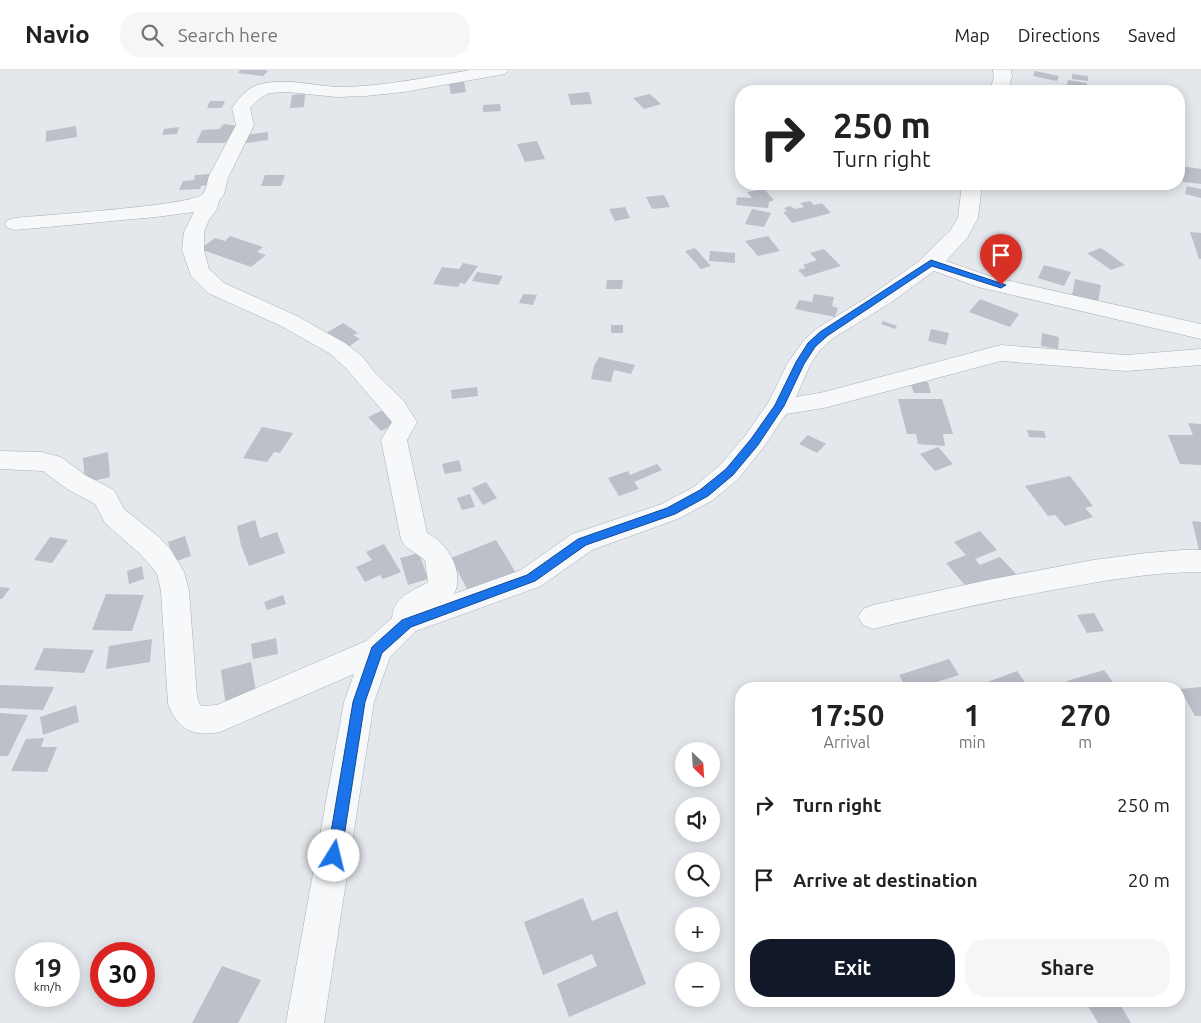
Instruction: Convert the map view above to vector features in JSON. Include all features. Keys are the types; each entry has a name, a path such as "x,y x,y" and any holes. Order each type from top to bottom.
{"street":[{"path":"15,224 156,211 198,204 209,199 214,194 218,178 245,126 241,108 252,94 259,90 287,87 326,92 364,91 499,70"},
{"path":"1001,85 1003,76 1002,70"},
{"path":"0,460 41,461 52,464 69,477 105,497 114,516 150,545 170,572 175,591 184,708 192,717 205,722 220,718 377,650 406,623 531,578 582,542 671,511 704,493 729,472 754,442 779,406 799,364 812,345 824,334 896,288 952,244 962,231 968,217 971,190"},
{"path":"209,199 207,208 194,232 193,250 199,271 216,288 289,320 337,348 354,362 367,379 394,406 405,422 394,440 415,539 432,546 441,563 443,587 407,609 406,623"},
{"path":"931,262 986,282 1201,332"},
{"path":"779,406 798,405 824,400 1001,353 1126,363 1201,357"},
{"path":"873,617 942,600 1078,574 1130,566 1201,561"},
{"path":"305,1023 359,702 377,650"}],"building":[{"path":"240,70 268,71 263,76 238,73"},
{"path":"1035,71 1059,76 1057,81 1033,76"},
{"path":"1072,74 1088,76 1088,81 1072,79"},
{"path":"1068,80 1087,83 1087,85 1067,85"},
{"path":"464,82 466,92 451,94 449,84"},
{"path":"589,92 592,104 571,105 568,94"},
{"path":"305,94 304,107 290,108 292,95"},
{"path":"650,94 661,104 644,109 633,98"},
{"path":"210,101 225,101 222,108 207,108"},
{"path":"500,104 501,111 483,112 483,105"},
{"path":"224,124 239,126 225,143 196,143 202,130 219,129"},
{"path":"76,126 77,137 46,142 46,131"},
{"path":"179,127 177,134 162,135 164,129"},
{"path":"268,132 268,140 246,143 245,135"},
{"path":"537,141 545,159 525,162 517,144"},
{"path":"1185,167 1201,169 1201,184 1185,182"},
{"path":"210,174 208,185 201,186 200,189 179,190 183,181 194,180 195,175"},
{"path":"265,175 285,175 281,186 261,186"},
{"path":"1187,186 1201,189 1201,198 1185,194"},
{"path":"765,190 774,200 769,202 768,208 736,205 737,197 752,198 747,192"},
{"path":"664,195 670,207 652,209 646,197"},
{"path":"810,201 814,205 822,203 831,213 792,223 783,212 787,211 784,208 790,206 795,209 804,207 800,203"},
{"path":"625,207 630,218 615,221 609,209"},
{"path":"752,209 771,213 764,227 745,224"},
{"path":"1190,232 1201,233 1201,259 1199,259"},
{"path":"230,236 263,247 257,252 266,255 251,267 200,249 215,238 225,241"},
{"path":"768,236 780,251 758,256 745,241"},
{"path":"695,248 711,266 701,269 685,251"},
{"path":"1101,248 1125,265 1111,270 1087,253"},
{"path":"824,249 841,266 805,277 798,270 806,268 803,265 817,260 810,253"},
{"path":"710,251 735,253 735,263 709,261"},
{"path":"463,263 478,266 465,284 460,283 458,287 433,284 442,267 459,269"},
{"path":"1044,265 1071,272 1064,286 1038,278"},
{"path":"477,272 503,276 498,285 472,281"},
{"path":"1075,279 1101,285 1098,302 1072,296"},
{"path":"607,280 623,280 622,289 606,289"},
{"path":"523,294 537,295 533,305 519,303"},
{"path":"814,294 834,297 832,306 838,308 835,317 795,309 799,300 812,302"},
{"path":"980,299 1019,314 1010,327 969,312"},
{"path":"883,321 897,326 895,329 881,324"},
{"path":"343,323 358,333 353,335 360,339 348,347 323,335"},
{"path":"611,325 623,325 623,333 611,333"},
{"path":"931,329 949,333 946,345 928,341"},
{"path":"1042,333 1059,337 1058,349 1041,346"},
{"path":"599,357 635,365 631,374 614,370 611,382 591,379 594,366"},
{"path":"910,382 928,382 931,393 914,393"},
{"path":"477,387 478,396 452,399 451,390"},
{"path":"898,399 942,399 953,434 943,434 945,446 918,444 916,434 907,434"},
{"path":"385,409 398,423 381,431 368,417"},
{"path":"1188,423 1201,424 1201,465 1180,464 1168,435 1193,435"},
{"path":"262,427 293,433 280,453 274,452 267,462 243,458"},
{"path":"1027,430 1044,431 1046,438 1029,437"},
{"path":"808,435 826,444 817,453 799,444"},
{"path":"938,447 953,464 935,471 920,454"},
{"path":"108,452 110,477 85,483 83,458"},
{"path":"459,460 462,471 445,474 442,464"},
{"path":"657,464 662,470 634,482 639,489 619,496 608,478 628,471 630,475"},
{"path":"1070,476 1093,506 1085,508 1093,517 1065,526 1055,515 1048,516 1025,486"},
{"path":"486,482 497,498 483,505 472,488"},
{"path":"470,494 475,507 462,510 457,498"},
{"path":"255,520 260,538 277,532 285,553 249,566 241,545 237,526"},
{"path":"1192,521 1201,522 1201,554 1200,554"},
{"path":"980,531 997,550 975,559 980,565 1000,557 1016,574 989,586 969,590 946,563 966,555 954,542"},
{"path":"185,536 191,556 174,562 168,542"},
{"path":"50,537 68,540 52,563 34,560"},
{"path":"496,540 516,573 469,593 451,558"},
{"path":"384,544 401,572 383,579 380,575 365,582 356,567 372,560 366,552"},
{"path":"419,553 428,579 408,585 400,558"},
{"path":"142,566 144,579 129,584 127,571"},
{"path":"0,587 10,588 2,599 0,599"},
{"path":"106,594 144,595 132,631 92,630"},
{"path":"283,595 286,604 267,610 264,602"},
{"path":"1094,613 1104,631 1087,633 1077,615"},
{"path":"276,638 278,654 253,659 251,644"},
{"path":"152,639 150,662 106,669 109,646"},
{"path":"44,648 94,650 84,673 34,670"},
{"path":"949,659 959,675 936,682 903,682 899,675"},
{"path":"251,662 257,698 226,707 221,670"},
{"path":"1104,670 1113,682 1068,682"},
{"path":"1017,671 1025,682 987,682"},
{"path":"0,685 54,687 43,710 0,708"},
{"path":"1201,687 1201,716 1195,716 1185,698 1185,689"},
{"path":"76,705 79,722 43,735 40,717"},
{"path":"0,713 28,715 8,756 0,756"},
{"path":"44,738 41,747 57,747 47,772 11,771 26,739"},
{"path":"583,898 592,921 617,911 646,984 569,1017 557,984 597,966 592,954 543,975 524,922"},
{"path":"222,966 261,980 238,1023 192,1023"},
{"path":"1089,1007 1122,1007 1131,1023 1098,1023"}],"route":[{"path":"334,856 359,702 377,650 406,623 531,578 582,542 671,511 704,493 729,472 754,442 779,406 799,364 812,345 824,334 896,288 931,262 986,282 1001,285"}]}
